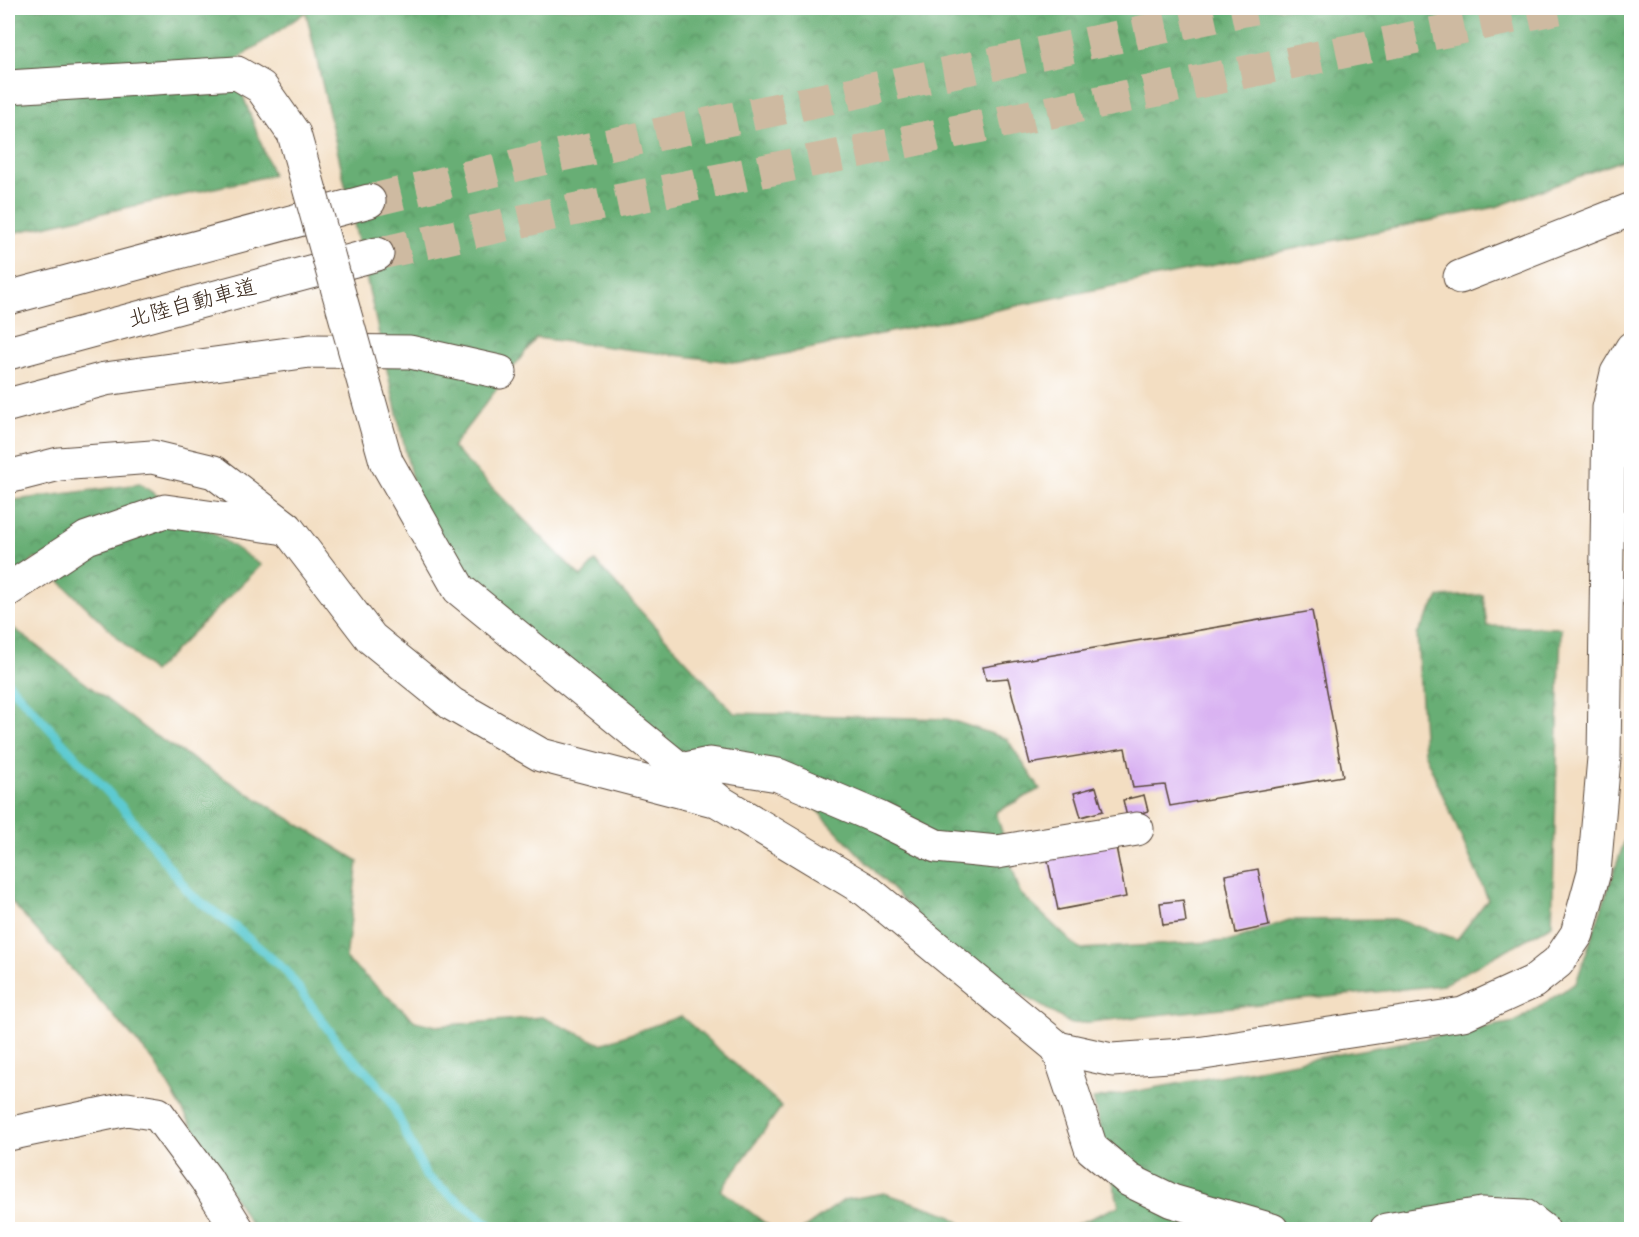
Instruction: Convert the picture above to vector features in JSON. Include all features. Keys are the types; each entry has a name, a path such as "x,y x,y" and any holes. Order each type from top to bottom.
{"main road":[{"path":"8,87 237,73 261,87 294,134 386,461 459,589 720,802 866,890 1058,1048 1112,1060 1187,1054 1463,1014 1533,982 1558,962 1577,934 1593,872 1604,758 1609,408 1617,373 1632,348"},
{"path":"8,298 369,201"},
{"path":"1460,277 1632,209"},
{"name":"北陸自動車道","path":"8,353 377,254"},
{"path":"8,405 105,379 310,351 410,352 500,372"},
{"path":"8,477 59,464 152,457 214,472 287,528 371,638 452,704 541,755 720,802"},
{"path":"8,590 87,538 165,511 287,528"},
{"path":"681,770 711,764 778,775 879,818 936,846 997,852 1137,829"},
{"path":"1058,1048 1091,1148 1129,1180 1172,1202 1272,1230"},
{"path":"8,1134 127,1109 158,1114 206,1179 238,1230"},
{"path":"1386,1230 1482,1214 1525,1215 1543,1230"}],"green space":[{"path":"8,8 1631,8 1631,157 1496,207 740,363 536,338 452,447 581,577 595,561 734,713 948,719 1007,739 1040,789 996,812 1020,893 1079,949 1231,941 1289,920 1395,919 1457,939 1488,899 1424,752 1417,635 1439,597 1483,595 1487,626 1561,628 1552,925 1442,985 1071,1024 951,951 811,804 738,754 648,754 434,577 306,12 231,64 273,175 8,234"},
{"path":"140,484 261,565 153,672 36,558 8,582 8,501"},
{"path":"8,624 152,734 358,861 346,959 415,1021 436,1026 542,1017 601,1044 681,1016 782,1106 721,1190 773,1229 253,1229 153,1060 8,898"},
{"path":"1631,822 1631,1229 1063,1230 1119,1206 1093,1099 1515,1022 1576,983"},
{"path":"884,1193 948,1214 968,1229 803,1229 844,1200"}],"building":[{"path":"1312,611 1343,776 1170,806 1165,785 1133,788 1125,748 1030,764 1008,678 986,680 983,667"},
{"path":"1096,787 1103,811 1081,817 1074,793"},
{"path":"1144,795 1148,811 1127,817 1123,800"},
{"path":"1115,842 1126,897 1058,910 1047,856"},
{"path":"1258,869 1269,926 1236,933 1225,875"},
{"path":"1183,900 1186,922 1163,925 1160,903"}],"waterway":[{"path":"8,683 128,814 191,895 236,928 286,971 342,1048 366,1071 390,1100 426,1176 496,1230"}],"tunnel":[{"path":"369,201 533,161 1254,8"},
{"path":"377,254 548,215 1558,8"}]}
